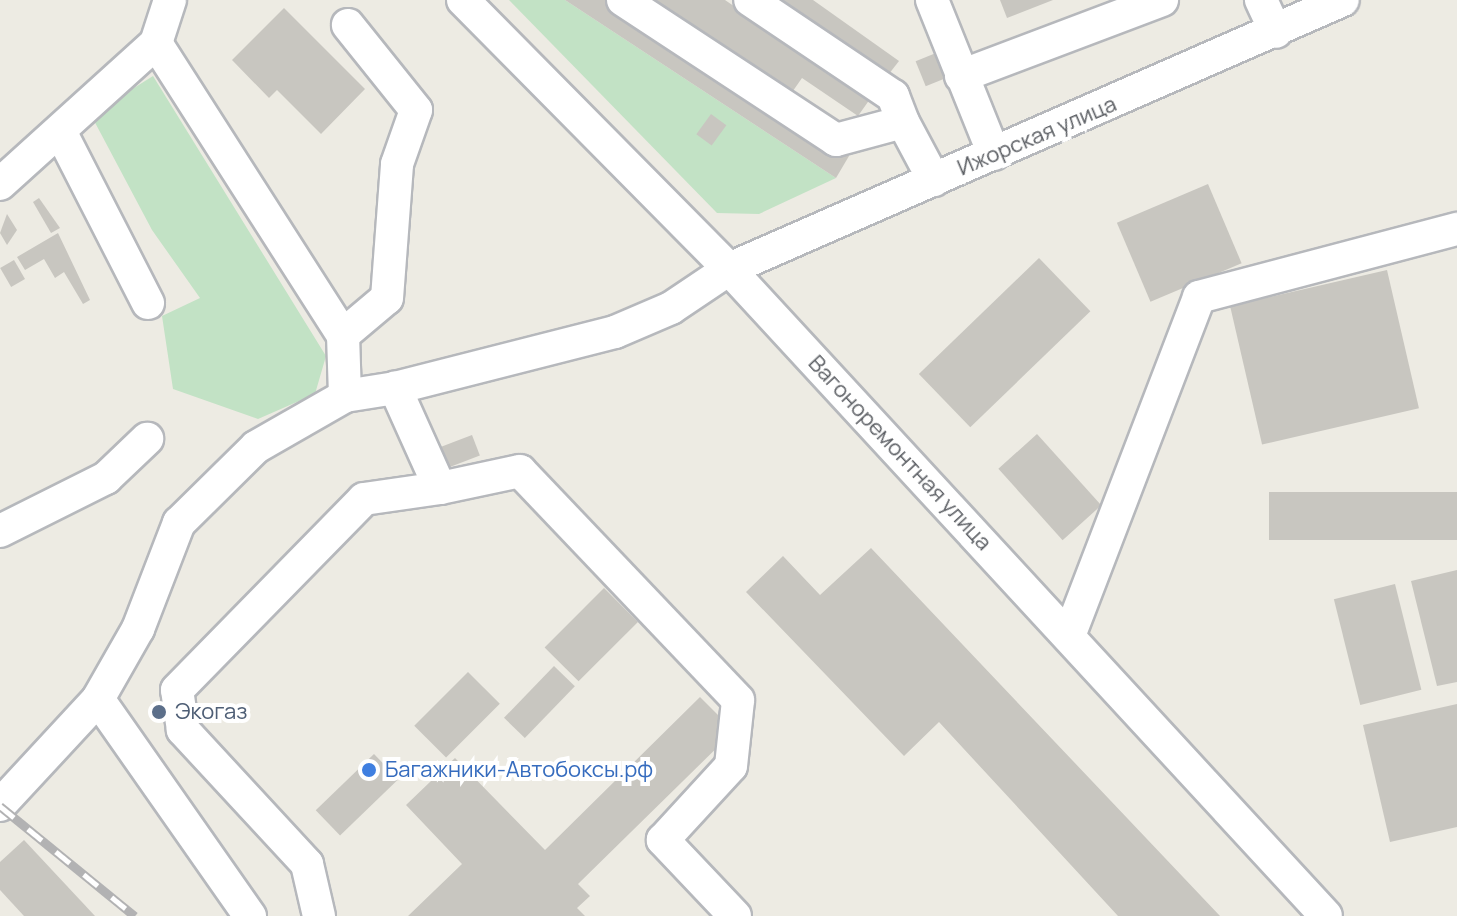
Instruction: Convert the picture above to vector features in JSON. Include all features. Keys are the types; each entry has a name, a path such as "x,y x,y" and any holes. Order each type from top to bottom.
{"street":[{"path":"0,184 61,133 156,43 170,0"},
{"name":"Вагоноремонтная улица","path":"463,0 729,269 1326,916"},
{"path":"623,0 836,140 903,122"},
{"path":"750,0 893,96 903,122 934,180"},
{"path":"932,0 994,154"},
{"path":"961,76 1162,0"},
{"path":"1261,0 1276,32"},
{"name":"Ижорская улица","path":"345,396 395,388 615,332 671,308 729,269 1276,32 1343,0"},
{"path":"343,335 387,298 397,164 416,110 348,25"},
{"path":"0,805 98,699 138,629 179,523 256,447 345,396 343,335 156,43"},
{"path":"61,133 148,303"},
{"path":"1069,636 1199,297 1457,229"},
{"path":"395,388 440,488"},
{"path":"0,531 106,478 147,439"},
{"path":"319,916 307,864 183,730 177,690 364,499 440,488 520,471 738,700 731,766 663,840 735,916"},
{"path":"98,699 250,916"}],"green space":[{"path":"509,0 565,0 836,178 759,214 717,213"},
{"path":"153,76 326,356 315,394 258,419 173,389 162,316 200,298 152,230 91,115"}],"building":[{"path":"565,0 609,0 849,156 836,178"},
{"path":"644,0 725,0 870,99 858,116 802,78 788,98"},
{"path":"774,0 813,0 899,61 885,79"},
{"path":"1000,0 1053,0 1007,18"},
{"path":"284,8 365,89 321,134 277,90 269,98 232,60"},
{"path":"936,53 946,78 926,86 916,61"},
{"path":"711,114 726,125 712,145 696,134"},
{"path":"1208,184 1242,263 1150,302 1117,223"},
{"path":"39,198 60,228 51,233 33,202"},
{"path":"7,214 17,230 7,245 0,233"},
{"path":"58,233 90,300 83,304 64,272 55,278 44,259 25,270 17,257"},
{"path":"1039,258 1090,311 970,427 919,374"},
{"path":"14,260 25,279 11,287 0,268"},
{"path":"1387,270 1419,408 1262,445 1230,306"},
{"path":"1037,434 1101,505 1063,540 998,469"},
{"path":"472,435 480,456 443,470 435,449"},
{"path":"1269,492 1457,492 1457,540 1269,540"},
{"path":"871,548 1220,916 1118,916 939,722 904,756 746,592 783,556 820,595"},
{"path":"1457,570 1457,682 1437,686 1411,581"},
{"path":"1395,584 1421,690 1360,705 1334,599"},
{"path":"604,588 638,622 579,681 545,647"},
{"path":"554,666 575,686 525,738 504,718"},
{"path":"468,672 500,704 446,758 414,726"},
{"path":"700,697 734,731 578,884 590,896 577,908 585,916 408,916 462,864 406,805 455,758 545,850"},
{"path":"1457,704 1457,827 1390,842 1363,725"},
{"path":"374,754 398,779 340,835 316,810"},
{"path":"24,840 95,916 24,916 0,890 0,862"}],"railway":[{"path":"0,806 135,916"}],"place":[{"name":"Экогаз","path":"159,712"},
{"name":"Багажники-Автобоксы.рф","path":"369,770"}]}
